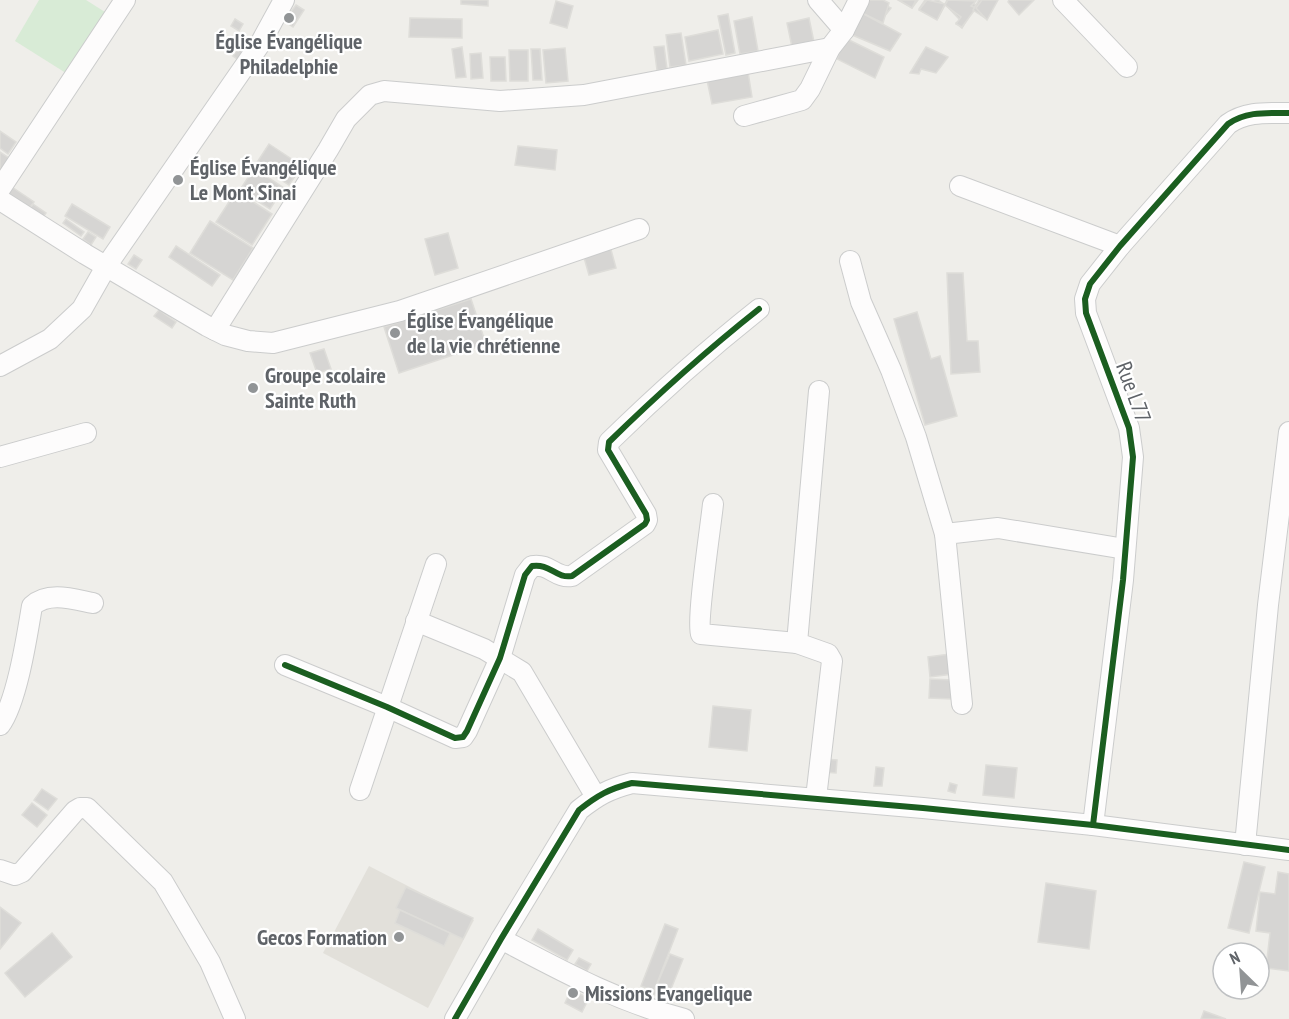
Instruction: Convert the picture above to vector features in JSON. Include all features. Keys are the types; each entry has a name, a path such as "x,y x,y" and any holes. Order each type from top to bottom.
{"street":[{"path":"126,0 2,201 85,254 215,330 248,341 273,343 400,311 639,229"},
{"path":"0,366 51,339 82,309 107,265 260,44 284,0"},
{"path":"818,0 844,30"},
{"path":"744,116 802,100 810,89 830,48 844,30 859,0"},
{"path":"1064,0 1127,67"},
{"path":"215,330 346,118 370,95 384,92 500,101 584,95 830,48"},
{"name":"Rue L77","path":"1093,825 1125,549 1133,457 1129,428 1086,313 1085,299 1090,284 1120,246 1228,124 1238,117 1250,114 1289,113"},
{"path":"960,186 1120,246"},
{"path":"850,261 861,302 891,370 916,437 945,534 962,704"},
{"path":"285,665 455,738 463,737 500,658 525,575 532,566 542,565 562,575 572,576 645,524 647,520 646,514 608,450 609,442 704,354 759,309"},
{"path":"797,644 819,391"},
{"path":"1245,845 1268,605 1289,432"},
{"path":"0,457 86,433"},
{"path":"713,504 701,608 699,630 701,634 797,644 828,654 832,661 816,798"},
{"path":"945,534 998,528 1125,549"},
{"path":"360,790 436,564"},
{"path":"0,725 8,715 15,690 32,606 38,601 59,597 93,603"},
{"path":"416,621 484,649 526,676 596,797"},
{"path":"455,1019 579,810 612,788 632,783 1093,825 1289,850"},
{"path":"0,870 15,875 22,872 75,811 87,808 163,882 210,962 235,1019"},
{"path":"501,939 606,993 684,1019"}],"shaded area":[{"name":"Gecos Formation","path":"369,866 474,920 428,1008 323,953"}],"green space":[{"path":"39,0 86,0 105,12 69,75 15,41"}],"building":[{"path":"461,0 488,0 488,6 461,4"},
{"path":"866,0 875,0 891,8 880,22 860,11"},
{"path":"867,0 883,0 889,3 883,23 860,12"},
{"path":"898,0 918,0 912,8"},
{"path":"899,0 916,0 912,8"},
{"path":"925,0 931,2 938,0 945,5 938,18 919,9"},
{"path":"927,0 945,4 937,20 919,10"},
{"path":"947,0 969,0 976,5 962,28 956,23 960,20 945,4"},
{"path":"948,0 976,1 971,6 976,8 962,27 956,24 961,17 945,5"},
{"path":"979,0 996,0 985,18 973,10"},
{"path":"982,0 998,0 987,20 976,8"},
{"path":"1009,0 1034,0 1019,15 1008,2"},
{"path":"556,1 573,6 567,28 550,23"},
{"path":"296,5 304,10 293,27 284,21"},
{"path":"860,12 901,34 890,51 850,34"},
{"path":"728,14 735,53 726,55 718,16"},
{"path":"752,17 758,51 740,54 734,21"},
{"path":"410,18 462,19 462,38 409,37"},
{"path":"809,18 814,42 792,47 787,23"},
{"path":"235,19 243,24 239,31 231,26"},
{"path":"718,30 723,54 689,61 685,37"},
{"path":"681,33 686,65 670,67 666,35"},
{"path":"845,38 884,57 875,78 837,59"},
{"path":"240,46 247,51 240,61 233,56"},
{"path":"664,46 667,69 657,70 654,47"},
{"path":"462,47 466,77 456,78 452,49"},
{"path":"926,47 948,57 936,73 921,69 919,74 910,73"},
{"path":"565,48 568,81 546,83 543,50"},
{"path":"531,49 540,49 542,80 533,80"},
{"path":"509,50 528,50 528,81 510,81"},
{"path":"481,53 483,78 471,79 470,54"},
{"path":"490,57 505,57 506,81 491,81"},
{"path":"748,72 752,97 712,104 707,80"},
{"path":"0,131 16,142 8,154 0,148"},
{"path":"269,144 302,166 289,185 256,164"},
{"path":"518,146 557,150 555,170 515,165"},
{"path":"0,152 9,158 0,171"},
{"path":"254,168 284,188 270,209 240,190"},
{"path":"9,185 34,202 27,211 3,194"},
{"path":"236,191 272,214 252,245 216,222"},
{"path":"33,204 46,213 42,219 29,210"},
{"path":"72,204 110,227 103,239 65,216"},
{"path":"66,219 84,232 81,236 63,223"},
{"path":"210,221 253,248 233,280 190,253"},
{"path":"88,232 96,237 91,245 83,239"},
{"path":"448,233 458,268 435,275 425,239"},
{"path":"176,246 220,275 212,286 169,257"},
{"path":"610,246 616,268 589,275 583,254"},
{"path":"134,255 142,260 136,269 128,264"},
{"path":"947,273 963,273 967,341 978,341 980,372 951,374"},
{"path":"471,299 486,344 399,373 384,327"},
{"path":"159,310 176,322 172,328 154,316"},
{"path":"917,312 931,359 940,356 957,416 925,425 894,319"},
{"path":"324,349 331,369 317,373 310,353"},
{"path":"950,654 953,674 930,677 928,657"},
{"path":"930,679 953,680 952,699 929,698"},
{"path":"713,706 751,710 747,751 709,747"},
{"path":"824,759 837,760 836,773 823,772"},
{"path":"986,765 1017,768 1014,798 983,795"},
{"path":"876,767 884,768 882,786 874,786"},
{"path":"950,783 957,785 955,793 948,791"},
{"path":"42,789 57,799 48,810 34,800"},
{"path":"32,803 47,815 37,827 22,815"},
{"path":"1244,862 1265,867 1249,933 1228,928"},
{"path":"1278,872 1289,874 1289,971 1271,969 1270,933 1256,931 1260,892 1275,894"},
{"path":"1046,883 1096,891 1089,949 1038,942"},
{"path":"406,887 473,918 463,939 396,908"},
{"path":"0,907 21,923 0,949"},
{"path":"400,910 450,933 444,946 395,923"},
{"path":"665,924 678,929 654,991 641,986"},
{"path":"538,929 573,950 567,960 532,940"},
{"path":"52,933 72,957 25,997 5,973"},
{"path":"670,954 683,959 667,999 653,994"},
{"path":"579,958 591,964 587,971 575,964"},
{"path":"571,990 589,998 582,1012 565,1003"},
{"path":"1204,1011 1226,1019 1201,1019"}],"cycle path":[{"path":"1093,825 1123,580 1133,457 1129,428 1086,313 1085,299 1090,284 1120,246 1228,124 1249,115 1289,113"},
{"path":"285,665 455,738 463,737 500,658 525,575 532,566 544,567 562,575 572,576 645,524 647,520 646,514 608,450 609,442 682,374 759,309"},
{"path":"455,1019 579,810 604,793 632,783 1093,825 1289,850"}],"place":[{"name":"Église Évangélique Philadelphie","path":"289,18"},
{"name":"Église Évangélique Le Mont Sinai","path":"178,180"},
{"name":"Église Évangélique de la vie chrétienne","path":"395,333"},
{"name":"Groupe scolaire Sainte Ruth","path":"253,388"},
{"name":"Gecos Formation","path":"399,937"},
{"name":"Missions Evangelique","path":"573,993"}]}
